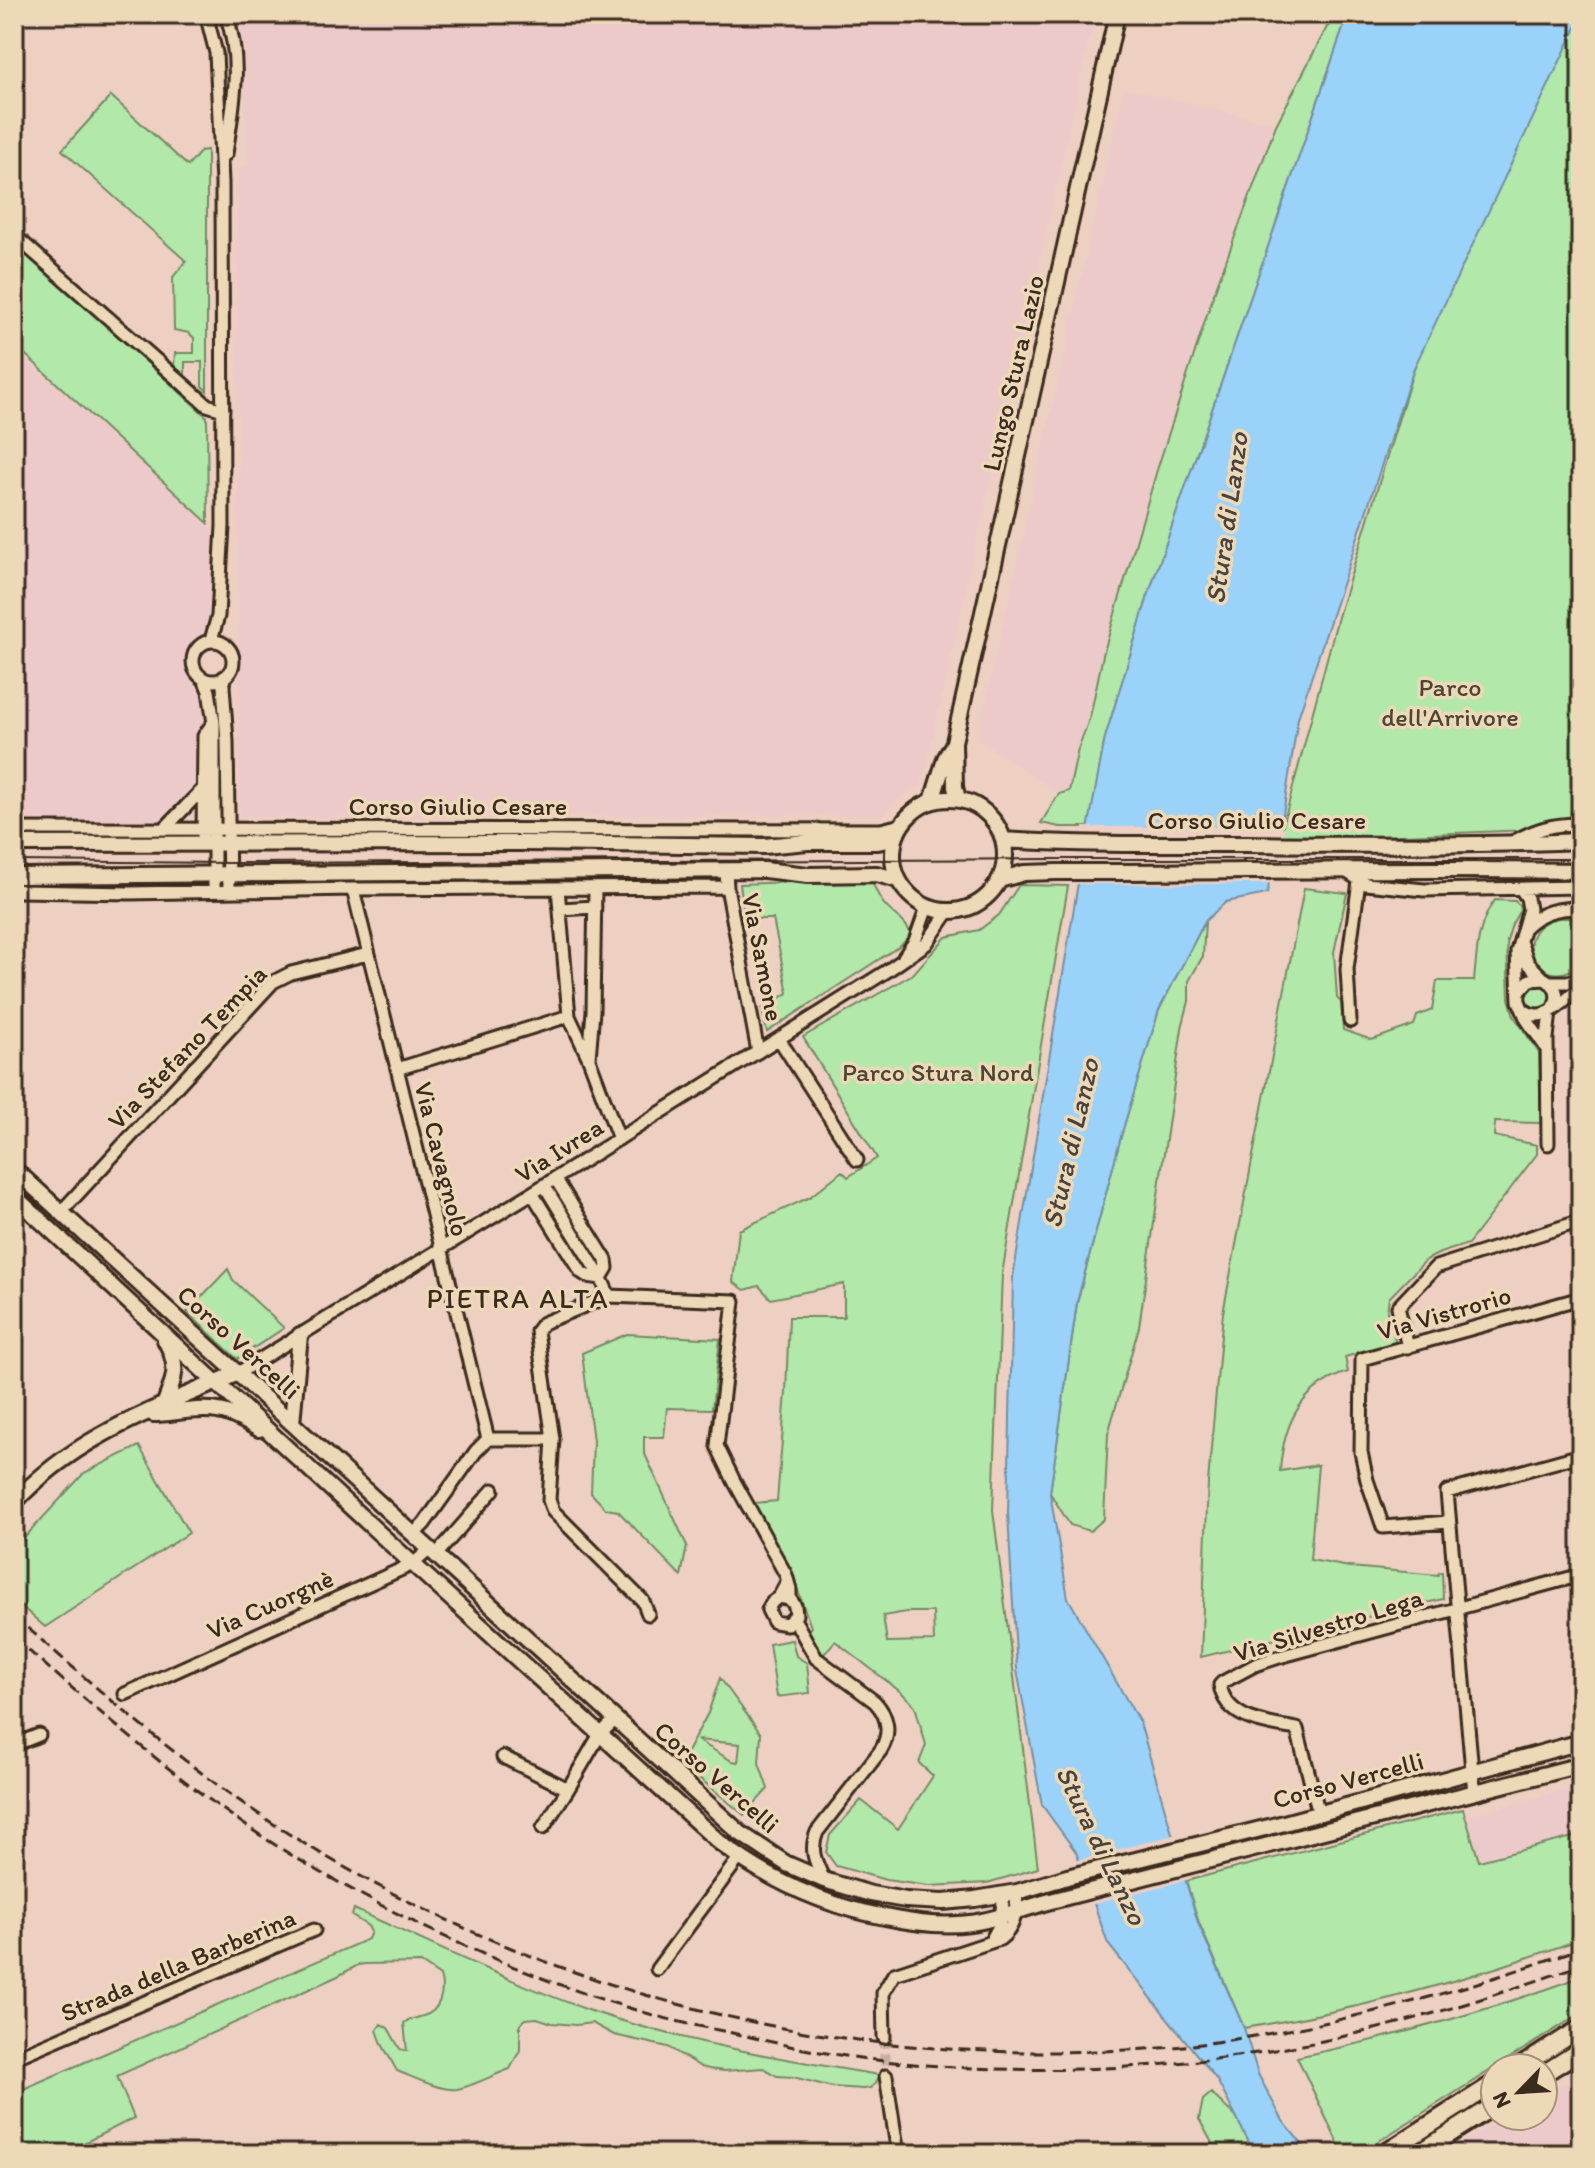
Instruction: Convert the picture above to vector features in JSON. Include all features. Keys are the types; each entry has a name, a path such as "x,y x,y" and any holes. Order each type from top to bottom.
{"highway":[{"path":"1543,2052 1581,2028"},
{"path":"1559,2064 1581,2050"},
{"path":"1384,2154 1479,2093"},
{"path":"1418,2154 1479,2115"}],"main road":[{"name":"Lungo Stura Lazio","path":"958,799 954,742 1117,14"},
{"name":"Lungo Stura Lazio","path":"932,801 945,759 954,742"},
{"path":"958,799 973,804 993,821 1003,840 1005,861 991,893 979,903 949,911 927,907 906,891 898,880 893,860 898,830 920,806 932,801 958,799"},
{"name":"Corso Giulio Cesare","path":"14,844 215,837 764,846 808,842 878,842 888,840 898,830"},
{"name":"Corso Giulio Cesare","path":"1003,840 1301,845 1581,841"},
{"name":"Corso Giulio Cesare","path":"999,880 1024,873 1057,872 1300,872 1344,869 1360,874 1581,871"},
{"path":"14,876 764,870 808,875 877,874 898,880"},
{"name":"Corso Vercelli","path":"14,1169 740,1833 787,1864 824,1880 871,1894 906,1900 943,1902 1010,1893 1319,1814 1581,1742"},
{"name":"Corso Vercelli","path":"14,1196 719,1842 739,1858 796,1891 829,1904 918,1923 971,1923 1581,1765"},
{"path":"158,1329 171,1351 175,1367 164,1405"},
{"path":"292,1423 300,1335"},
{"path":"14,1503 64,1457 106,1432 238,1373"},
{"path":"144,1415 219,1411 238,1417 278,1439"}],"street":[{"path":"206,14 216,53 222,183 223,538 218,616 211,640"},
{"path":"222,183 237,80 235,51 226,14"},
{"path":"14,235 207,405 223,410"},
{"path":"218,616 224,644"},
{"path":"204,679 218,680 232,667 229,648 224,644 211,640 199,646 193,657 195,670 204,679 209,691 214,723 215,837"},
{"path":"215,837 227,741 224,677"},
{"path":"214,723 204,736 203,789 221,875 229,891"},
{"path":"165,828 203,789"},
{"name":"Corso Giulio Cesare","path":"1511,843 1548,826 1581,824"},
{"name":"Corso Giulio Cesare","path":"14,829 165,828 215,837"},
{"name":"Via Samone","path":"726,871 758,1052"},
{"path":"487,873 487,888"},
{"path":"1350,1021 1347,969 1360,874"},
{"name":"Corso Giulio Cesare","path":"1360,874 1366,884 1430,891 1581,887"},
{"path":"214,891 221,875"},
{"path":"14,889 121,893 727,887"},
{"path":"558,888 569,1016 619,1139"},
{"path":"589,1059 595,888"},
{"name":"Via Cavagnolo","path":"353,889 488,1439"},
{"path":"1521,889 1529,905 1517,951 1519,1001 1527,1020 1547,1049"},
{"path":"560,909 595,907"},
{"name":"Via Ivrea","path":"901,962 915,941 927,907"},
{"path":"1548,1144 1547,1028 1557,994 1528,963 1523,953 1522,934 1532,920 1549,912 1581,908"},
{"name":"Via Ivrea","path":"238,1373 901,962 926,944 949,911"},
{"name":"Via Stefano Tempia","path":"61,1212 273,982 291,973 368,954"},
{"path":"1520,991 1530,980 1568,982 1581,979"},
{"path":"1524,1010 1536,1016 1552,1010 1581,987"},
{"path":"397,1069 569,1016"},
{"path":"779,1039 857,1160"},
{"path":"555,1178 606,1260 607,1268 601,1278"},
{"path":"544,1185 609,1296"},
{"path":"532,1193 581,1272 601,1278"},
{"path":"1408,1347 1398,1307 1436,1267 1581,1221"},
{"path":"648,1614 643,1601 550,1506 553,1439 537,1331 543,1323 609,1296 734,1301 717,1446 782,1568 787,1582 784,1598"},
{"name":"Via Vistrorio","path":"1449,1522 1383,1527 1361,1452 1362,1359 1581,1298"},
{"path":"414,1534 488,1439 553,1439"},
{"path":"1474,1793 1447,1492 1581,1455"},
{"name":"Via Cuorgnè","path":"125,1694 413,1564 433,1552 493,1490"},
{"name":"Via Silvestro Lega","path":"1319,1814 1297,1729 1245,1717 1227,1702 1220,1685 1255,1665 1581,1575"},
{"path":"784,1598 775,1599 769,1605 771,1619 782,1625 794,1619"},
{"path":"784,1598 796,1610 794,1619 816,1658 875,1702 887,1723 881,1750 817,1832 813,1854 824,1880"},
{"path":"543,1828 600,1734 615,1720"},
{"path":"14,1745 39,1735"},
{"path":"503,1757 568,1789"},
{"name":"Corso Vercelli","path":"657,1969 739,1858"},
{"path":"884,2037 883,1993 894,1974 1000,1939 1013,1924 1009,1914 1010,1893"},
{"name":"Strada della Barberina","path":"14,2058 314,1930"},
{"path":"886,2076 898,2154"}],"shaded area":[{"path":"236,14 1095,14 922,786 907,792 884,815 239,817 237,170 248,164 243,49"},
{"path":"1124,88 1276,124 1213,296 1157,470 1103,655 1090,717 1078,749 1069,791 1059,794 977,739"},
{"path":"14,347 223,538 211,640 199,646 193,657 203,703 203,789 165,828 14,829"},
{"path":"1581,1786 1581,1835 1478,1861 1466,1816"},
{"path":"1581,2075 1581,2154 1450,2154 1448,2149 1479,2132 1559,2132 1559,2087"}],"green space":[{"path":"1342,14 1348,14 1148,596 1105,738 1089,827 1060,827 1041,823 1059,794 1069,791 1078,749 1090,717 1103,655 1157,470 1213,296 1276,125 1327,27"},
{"name":"Parco dell'Arrivore","path":"1581,16 1581,828 1279,840 1338,617 1416,362"},
{"path":"111,96 188,166 201,151 207,150 207,391 202,386 202,362 185,362 185,376 174,366 175,353 194,353 194,338 189,333 174,330 173,277 186,261 62,150"},
{"path":"14,241 207,417 208,523 14,344"},
{"path":"871,879 882,901 904,922 911,936 767,1032 762,1009 788,993 773,919 745,919 740,884"},
{"name":"Parco Stura Nord","path":"1019,885 1068,886 1002,1274 993,1510 1038,1868 987,1883 929,1886 886,1880 836,1866 826,1852 830,1835 861,1800 898,1829 933,1776 919,1763 926,1745 915,1706 835,1641 823,1655 817,1650 808,1631 811,1627 793,1577 754,1503 777,1501 789,1317 844,1317 844,1284 771,1299 759,1286 745,1290 733,1282 739,1230 810,1197 842,1171 848,1177 877,1158 803,1037 913,974 946,937 979,930 999,915","holes":["933,1612 934,1641 887,1642 883,1616"]},
{"path":"1304,888 1347,893 1334,952 1337,998 1341,1002 1343,1030 1372,1040 1414,1025 1417,1016 1432,1010 1437,981 1474,981 1479,938 1489,909 1495,900 1515,901 1519,905 1520,910 1507,941 1509,998 1514,1016 1539,1053 1541,1123 1495,1122 1494,1136 1537,1145 1537,1154 1468,1244 1426,1260 1389,1298 1387,1312 1396,1343 1345,1357 1348,1372 1332,1378 1307,1397 1290,1423 1285,1438 1280,1471 1318,1465 1310,1560 1438,1575 1442,1572 1443,1599 1201,1657 1208,1482 1223,1313"},
{"path":"1559,918 1581,918 1581,964 1565,972 1551,973 1540,967 1533,958 1531,946 1533,934 1543,924"},
{"path":"1205,921 1203,956 1189,981 1189,1001 1182,1028 1139,1327 1108,1434 1104,1519 1090,1531 1070,1525 1050,1493 1077,1303 1123,1129 1159,1010"},
{"path":"1537,984 1546,988 1550,997 1546,1006 1537,1010 1528,1006 1524,997 1528,988"},
{"path":"228,1269 233,1280 284,1328 237,1359 187,1312"},
{"path":"627,1334 720,1339 712,1409 667,1408 664,1437 644,1437 644,1452 687,1546 681,1576 618,1511 606,1509 591,1493 593,1441 582,1353"},
{"path":"139,1446 189,1533 45,1627 14,1600 14,1549 84,1473"},
{"path":"792,1640 796,1656 807,1663 810,1693 777,1697 769,1644"},
{"path":"720,1678 761,1734 759,1763 768,1789 744,1815 681,1763 708,1713","holes":["697,1740 740,1744 738,1762"]},
{"path":"1463,1809 1479,1861 1581,1835 1581,1939 1415,1992 1244,2028 1199,1923 1186,1881"},
{"path":"354,1909 470,1962 588,2010 732,2048 879,2075 876,2083 863,2089 832,2087 777,2076 763,2068 709,2069 668,2047 614,2035 592,2023 552,2023 537,2018 525,2019 520,2025 520,2050 510,2069 463,2088 443,2088 397,2071 377,2030 381,2024 388,2028 400,2049 407,2051 404,2023 434,2010 441,1994 440,1976 421,1963 365,1964 117,2076 134,2118 62,2154 14,2154 14,2093 368,1939 371,1932 368,1926 352,1916"},
{"path":"1581,1977 1581,2013 1519,2052 1479,2052 1479,2077 1358,2154 1343,2154 1297,2057 1369,2041 1511,2001"},
{"path":"1211,2093 1236,2117 1255,2154 1218,2154 1199,2119 1203,2100"}],"water":[{"name":"Stura di Lanzo","path":"1348,14 1581,14 1581,17 1413,370 1298,718 1279,840 1267,894 1226,902 1205,921 1159,1010 1123,1129 1077,1302 1050,1493 1068,1598 1140,1723 1198,1923 1244,2028 1258,2074 1283,2121 1310,2154 1255,2154 1217,2080 1108,1944 1076,1852 1042,1805 1017,1670 1012,1588 1008,1513 1013,1277 1105,738 1148,596"}],"pier":[{"path":"1084,827 1285,827 1273,884 1074,884"},
{"path":"1177,1834 1190,1879 1090,1905 1075,1861"}],"tunnel":[{"path":"884,2037 886,2076"}],"tram line":[{"path":"14,861 1581,859"}],"railway":[{"path":"14,1616 157,1738 231,1795 310,1847 396,1895 485,1937 576,1972 669,2002 764,2024 861,2040 958,2050 1057,2052 1183,2046 1251,2037 1347,2018 1441,1994 1581,1948"},
{"path":"14,1638 83,1698 226,1812 303,1862 387,1908 474,1950 607,2001 674,2020 799,2048 877,2060 994,2069 1053,2070 1172,2064 1286,2048 1361,2032 1472,2002 1581,1965"}],"district":[{"name":"PIETRA ALTA","path":"518,1298"}]}
